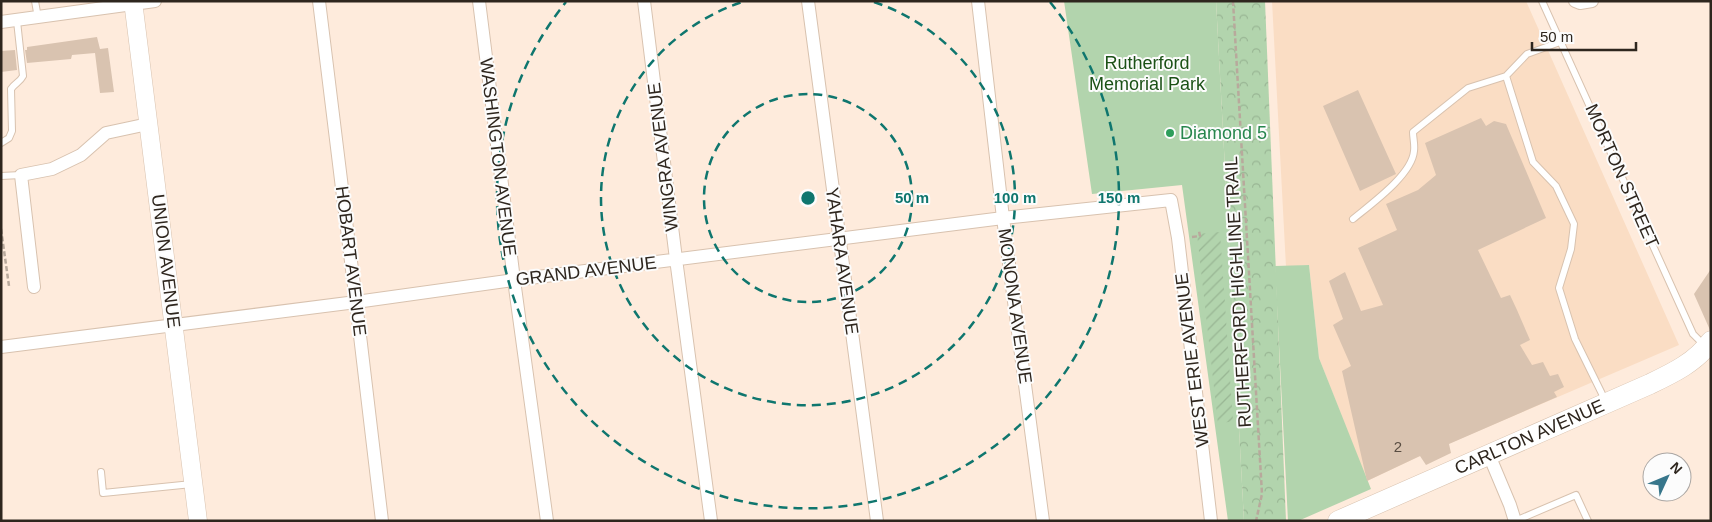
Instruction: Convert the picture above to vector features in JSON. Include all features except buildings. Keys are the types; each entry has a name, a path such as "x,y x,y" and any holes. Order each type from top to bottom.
{"main road":[{"name":"UNION AVENUE","path":"133,3 198,521"},
{"name":"CARLTON AVENUE","path":"1338,521 1683,368 1709,346"}],"street":[{"path":"1,22 155,1"},
{"name":"HOBART AVENUE","path":"319,1 382,521"},
{"name":"WASHINGTON AVENUE","path":"479,1 547,521"},
{"name":"WINGRA AVENUE","path":"644,1 711,521"},
{"name":"YAHARA AVENUE","path":"808,1 876,521"},
{"name":"MONONA AVENUE","path":"978,1 1003,218 1043,521"},
{"path":"34,287 21,175 52,169 81,154 106,132 148,124"},
{"name":"GRAND AVENUE","path":"1,347 676,259 1003,218 1171,200"},
{"name":"WEST ERIE AVENUE","path":"1171,200 1178,238 1210,520"},
{"path":"1488,454 1515,521"}],"lane":[{"path":"35,1 38,18"},
{"name":"MORTON STREET","path":"1542,1 1693,334 1709,346"},
{"path":"1,143 8,138 12,131 11,89 24,76 17,21"},
{"path":"1353,219 1385,193 1404,173 1414,152 1413,132 1468,88 1506,76 1527,54 1560,42"},
{"path":"1506,76 1532,162 1556,186 1574,224 1571,248 1558,288 1574,339 1606,403"},
{"path":"1,176 21,175"},
{"path":"101,472 103,493 194,484"},
{"path":"1515,521 1576,495 1588,521"}],"path":[{"name":"RUTHERFORD HIGHLINE TRAIL","path":"1233,1 1262,494 1256,521"},
{"path":"1,229 9,286"}],"shaded area":[{"path":"1272,1 1526,1 1679,345 1420,456 1367,481 1319,358 1309,265 1286,267"}],"green space":[{"name":"Rutherford Memorial Park","path":"1064,1 1216,1 1244,521 1228,521 1182,185 1092,194"},
{"path":"1216,1 1265,1 1286,521 1244,521"},
{"path":"1220,232 1233,421 1218,424 1197,234"},
{"path":"1309,265 1319,358 1371,489 1298,521 1288,521 1275,266"}],"place":[{"name":"Diamond 5","path":"1170,133"}]}
